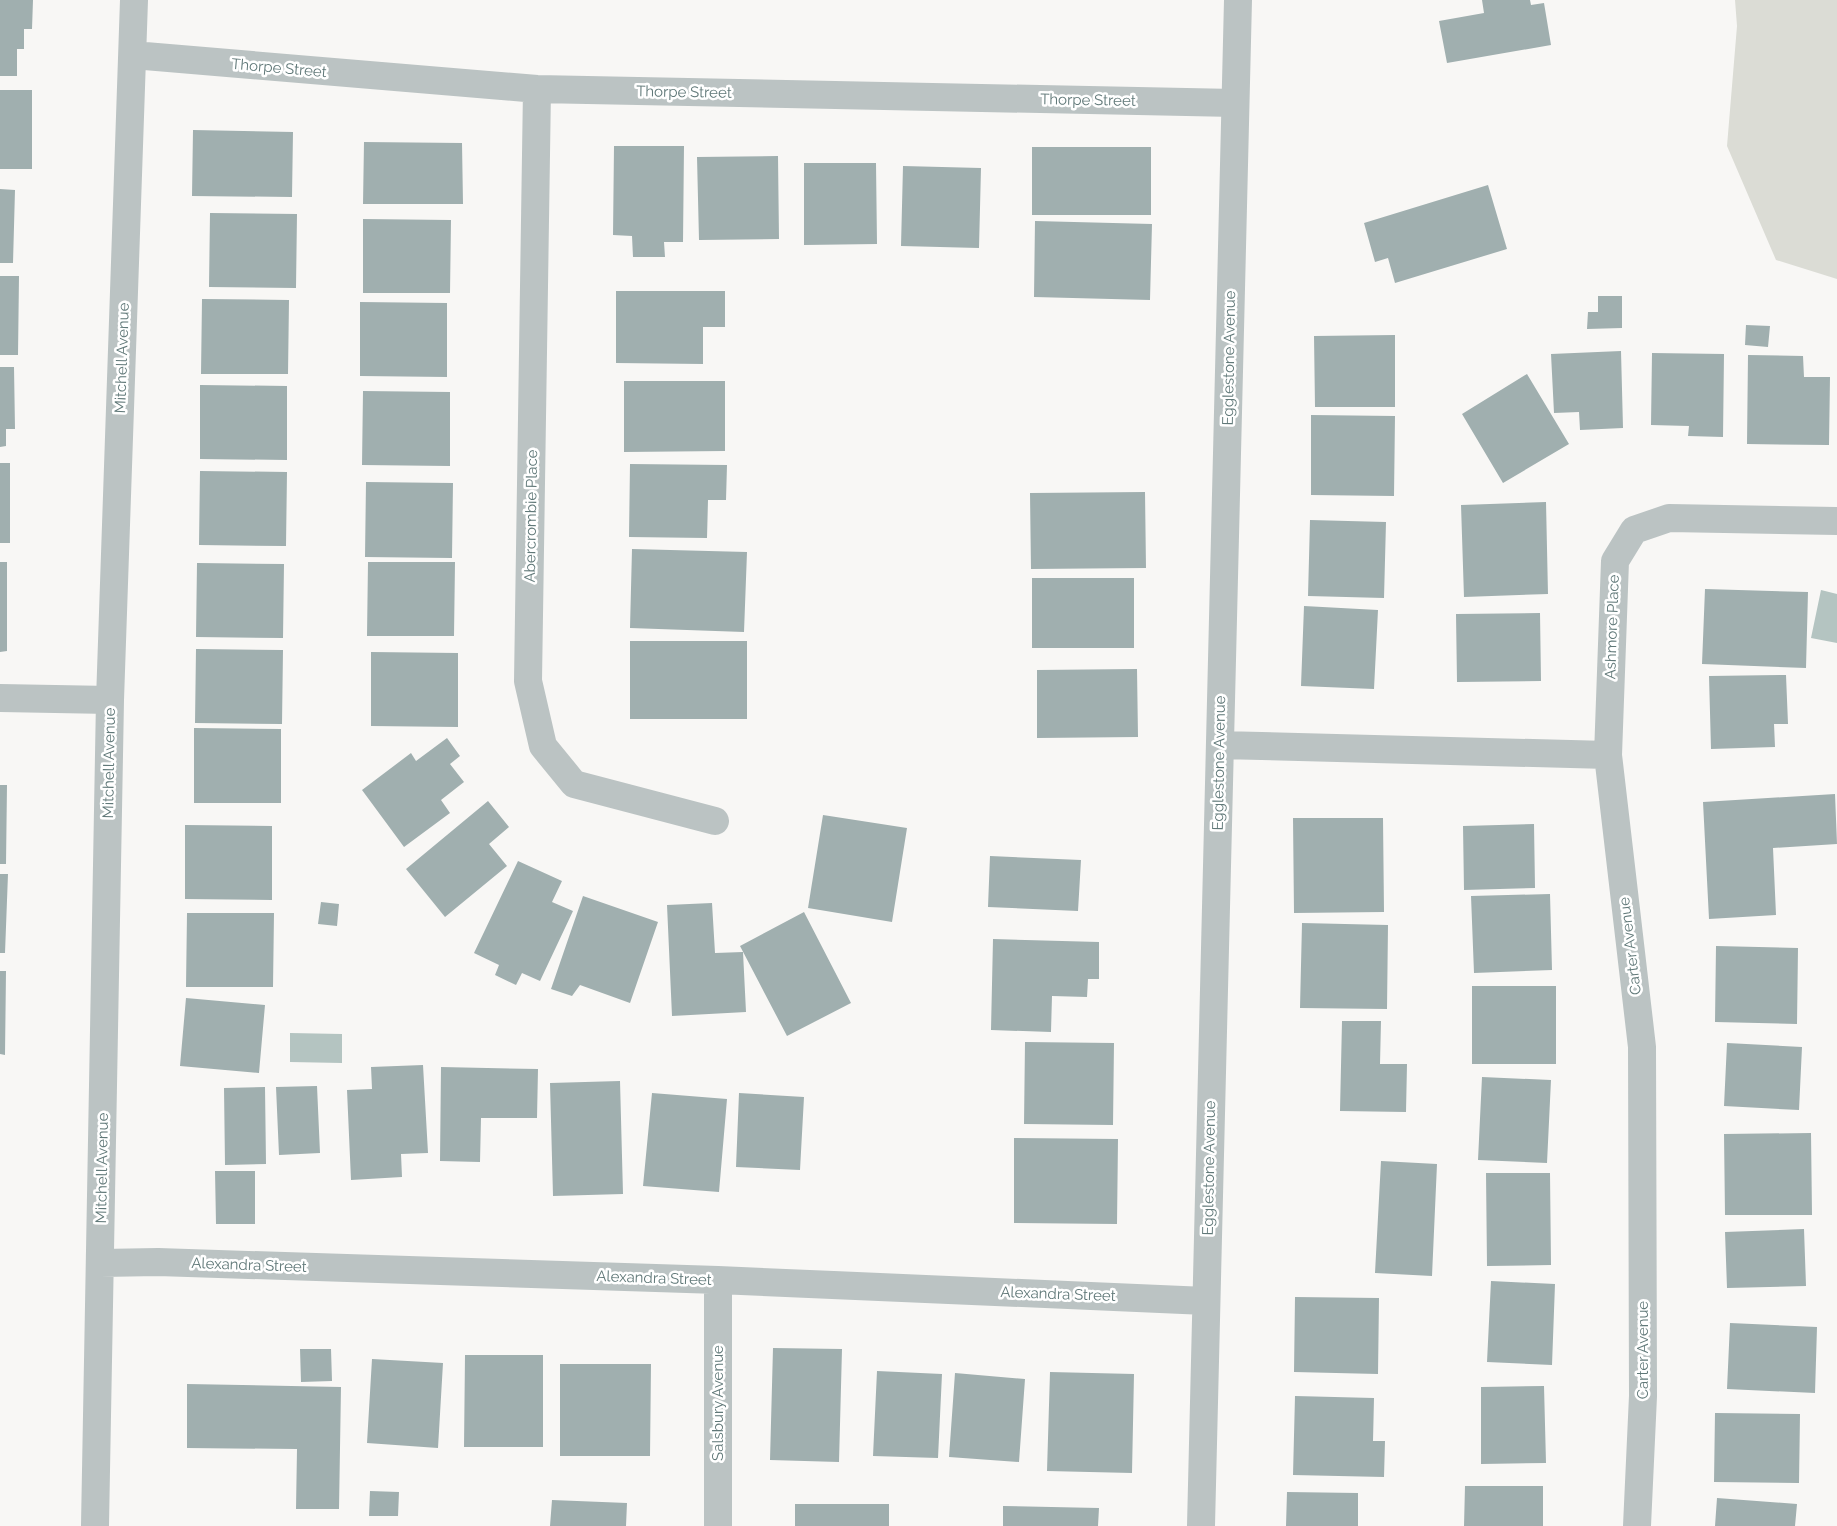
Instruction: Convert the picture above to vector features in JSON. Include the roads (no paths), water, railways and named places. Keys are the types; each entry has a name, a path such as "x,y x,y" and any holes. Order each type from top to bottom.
{"street":[{"name":"Mitchell Avenue","path":"95,1526 110,700 134,0"},
{"name":"Egglestone Avenue","path":"1201,1526 1238,0"},
{"name":"Thorpe Street","path":"133,55 537,89 1235,103"},
{"name":"Abercrombie Place","path":"537,89 528,682 543,746 574,784 715,821"},
{"name":"Ashmore Place","path":"1608,754 1615,561 1634,530 1669,518 1837,521"},
{"path":"0,698 110,700"},
{"path":"1220,745 1608,754"},
{"name":"Carter Avenue","path":"1608,754 1642,1046 1643,1396 1638,1526"},
{"name":"Alexandra Street","path":"101,1263 158,1262 718,1280 1206,1301"},
{"name":"Salsbury Avenue","path":"718,1280 718,1526"}]}
